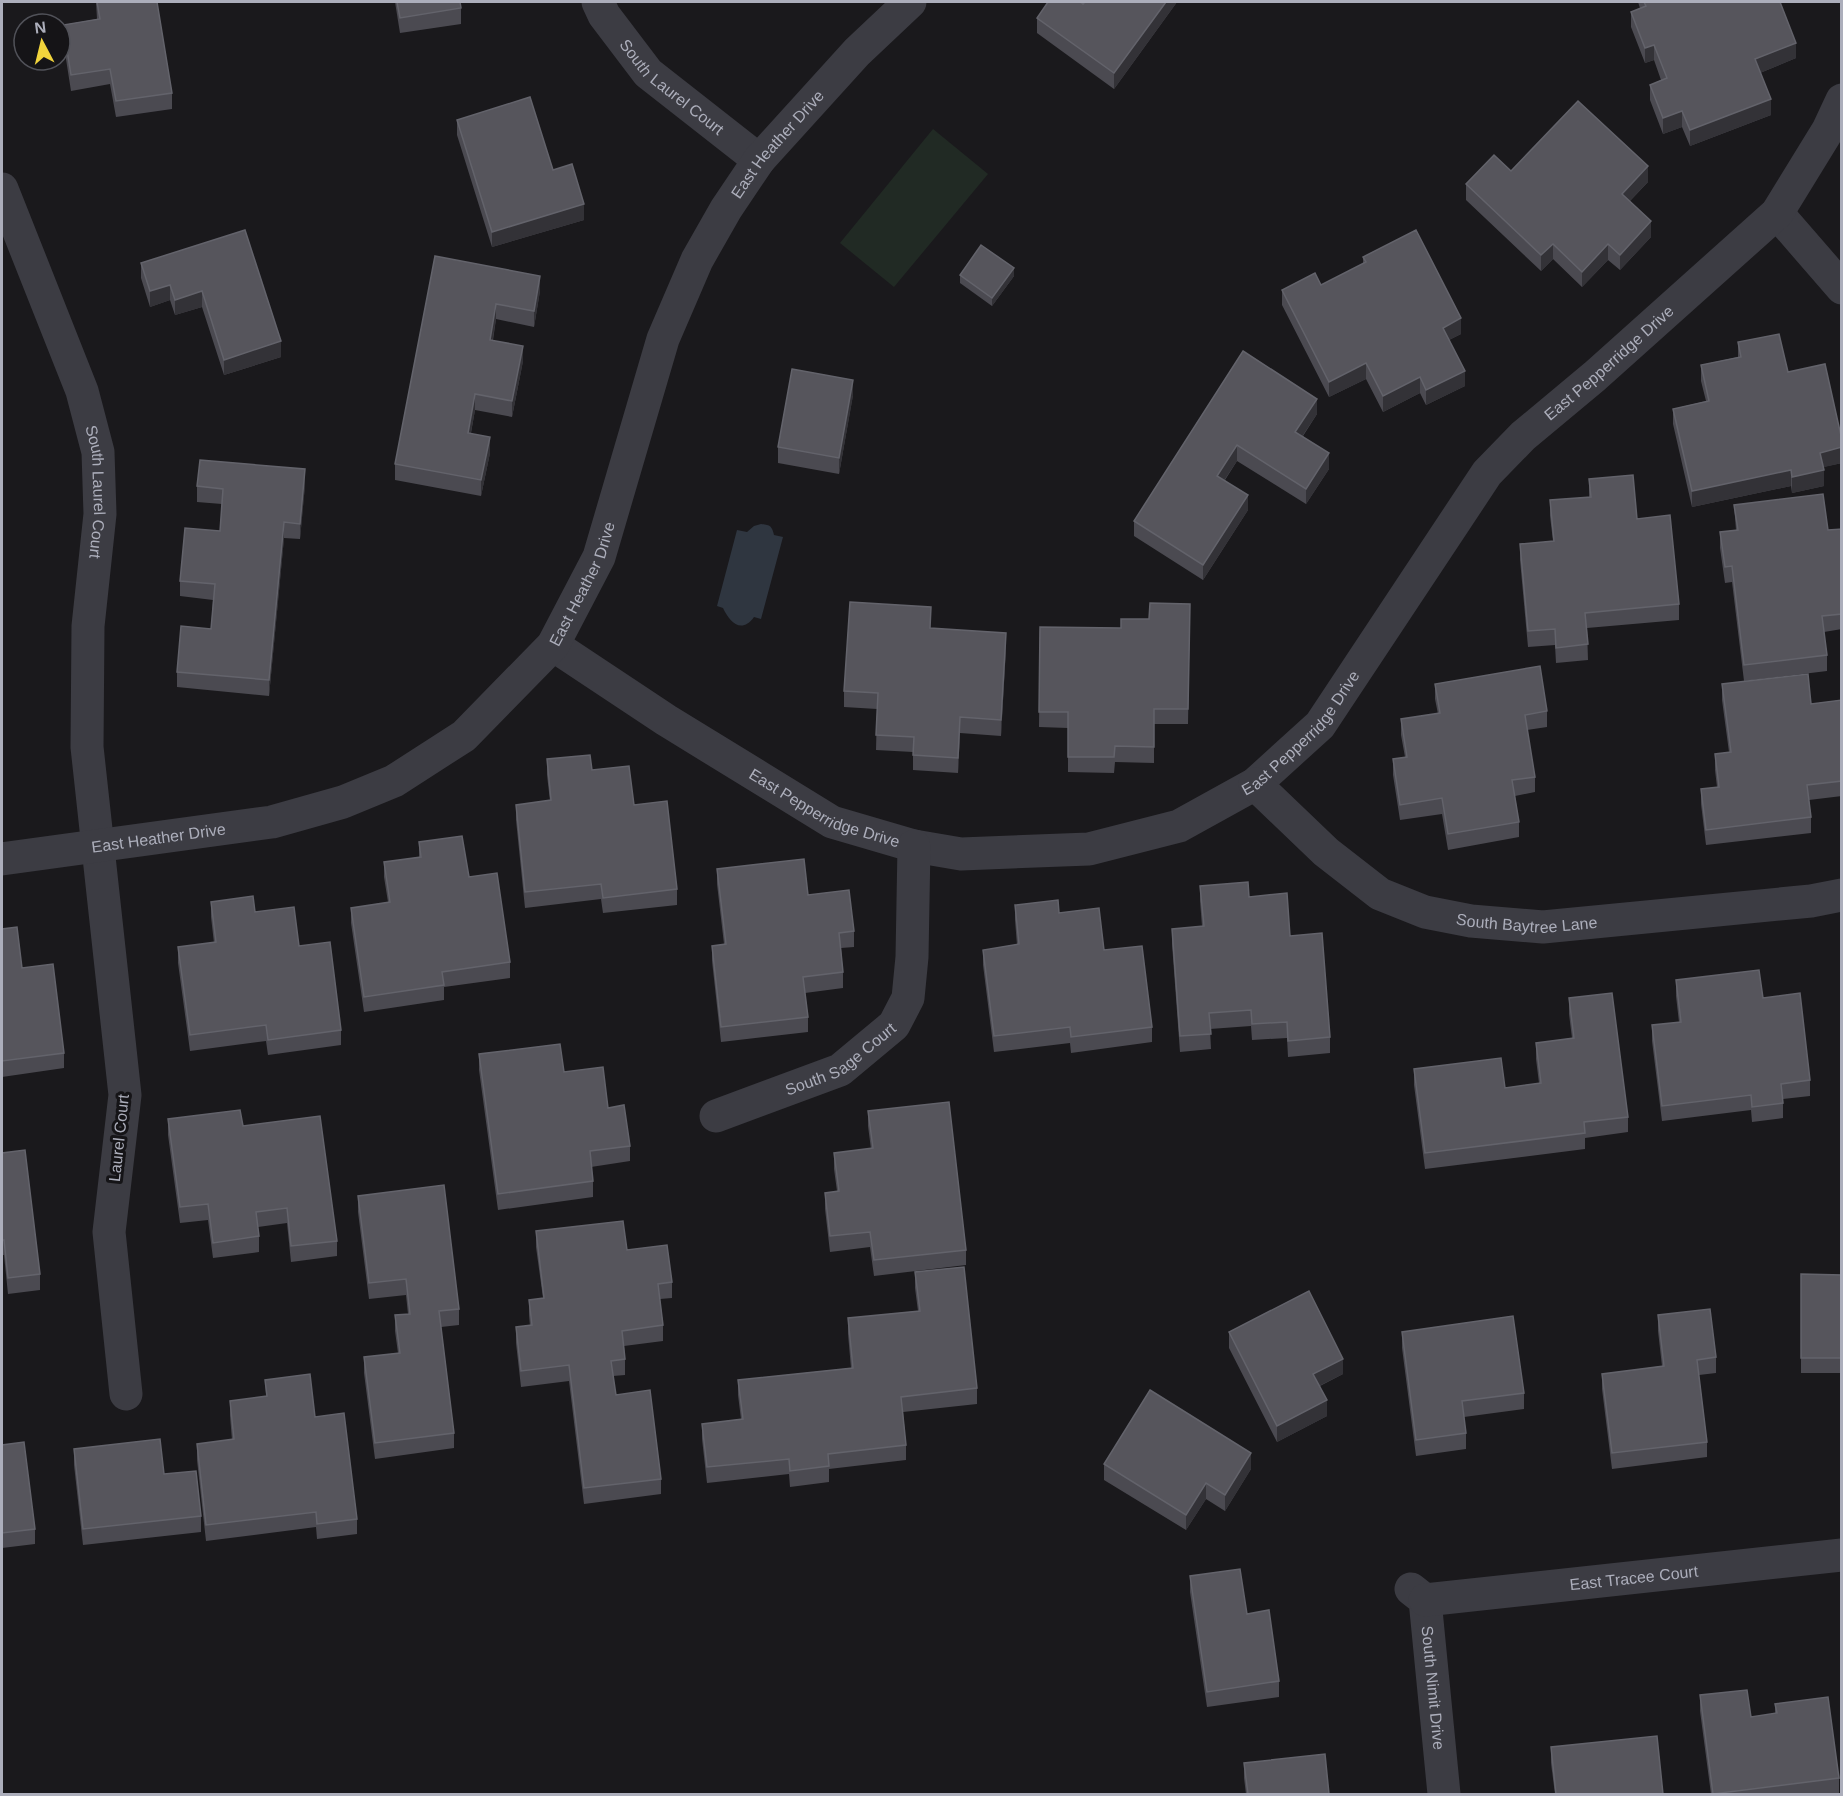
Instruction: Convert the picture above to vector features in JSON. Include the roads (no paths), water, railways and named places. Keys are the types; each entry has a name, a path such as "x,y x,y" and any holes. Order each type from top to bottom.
{"street":[{"name":"South Laurel Court","path":"598,2 604,15 648,73 759,160"},
{"name":"East Heather Drive","path":"2,859 272,822 343,802 394,781 464,736 553,645 599,557 667,329 697,260 726,209 759,160 857,52 909,2"},
{"name":"East Pepperridge Drive","path":"553,645 666,720 832,822 914,846 962,854 1089,849 1179,826 1255,784 1320,725 1487,473 1523,436 1595,376 1777,213 1828,130 1842,100"},
{"name":"South Laurel Court","path":"2,189 82,391 98,452 100,514 88,626 87,747 98,846"},
{"path":"1777,213 1842,288"},
{"name":"South Baytree Lane","path":"1255,784 1326,852 1380,894 1425,912 1472,921 1543,927 1811,902 1842,895"},
{"name":"Laurel Court","path":"98,846 125,1095 109,1232 126,1394"},
{"name":"South Sage Court","path":"716,1116 840,1070 894,1025 908,998 912,957 914,846"},
{"name":"East Tracee Court","path":"1418,1594 1842,1555"},
{"name":"South Nimit Drive","path":"1418,1594 1444,1794"}]}
